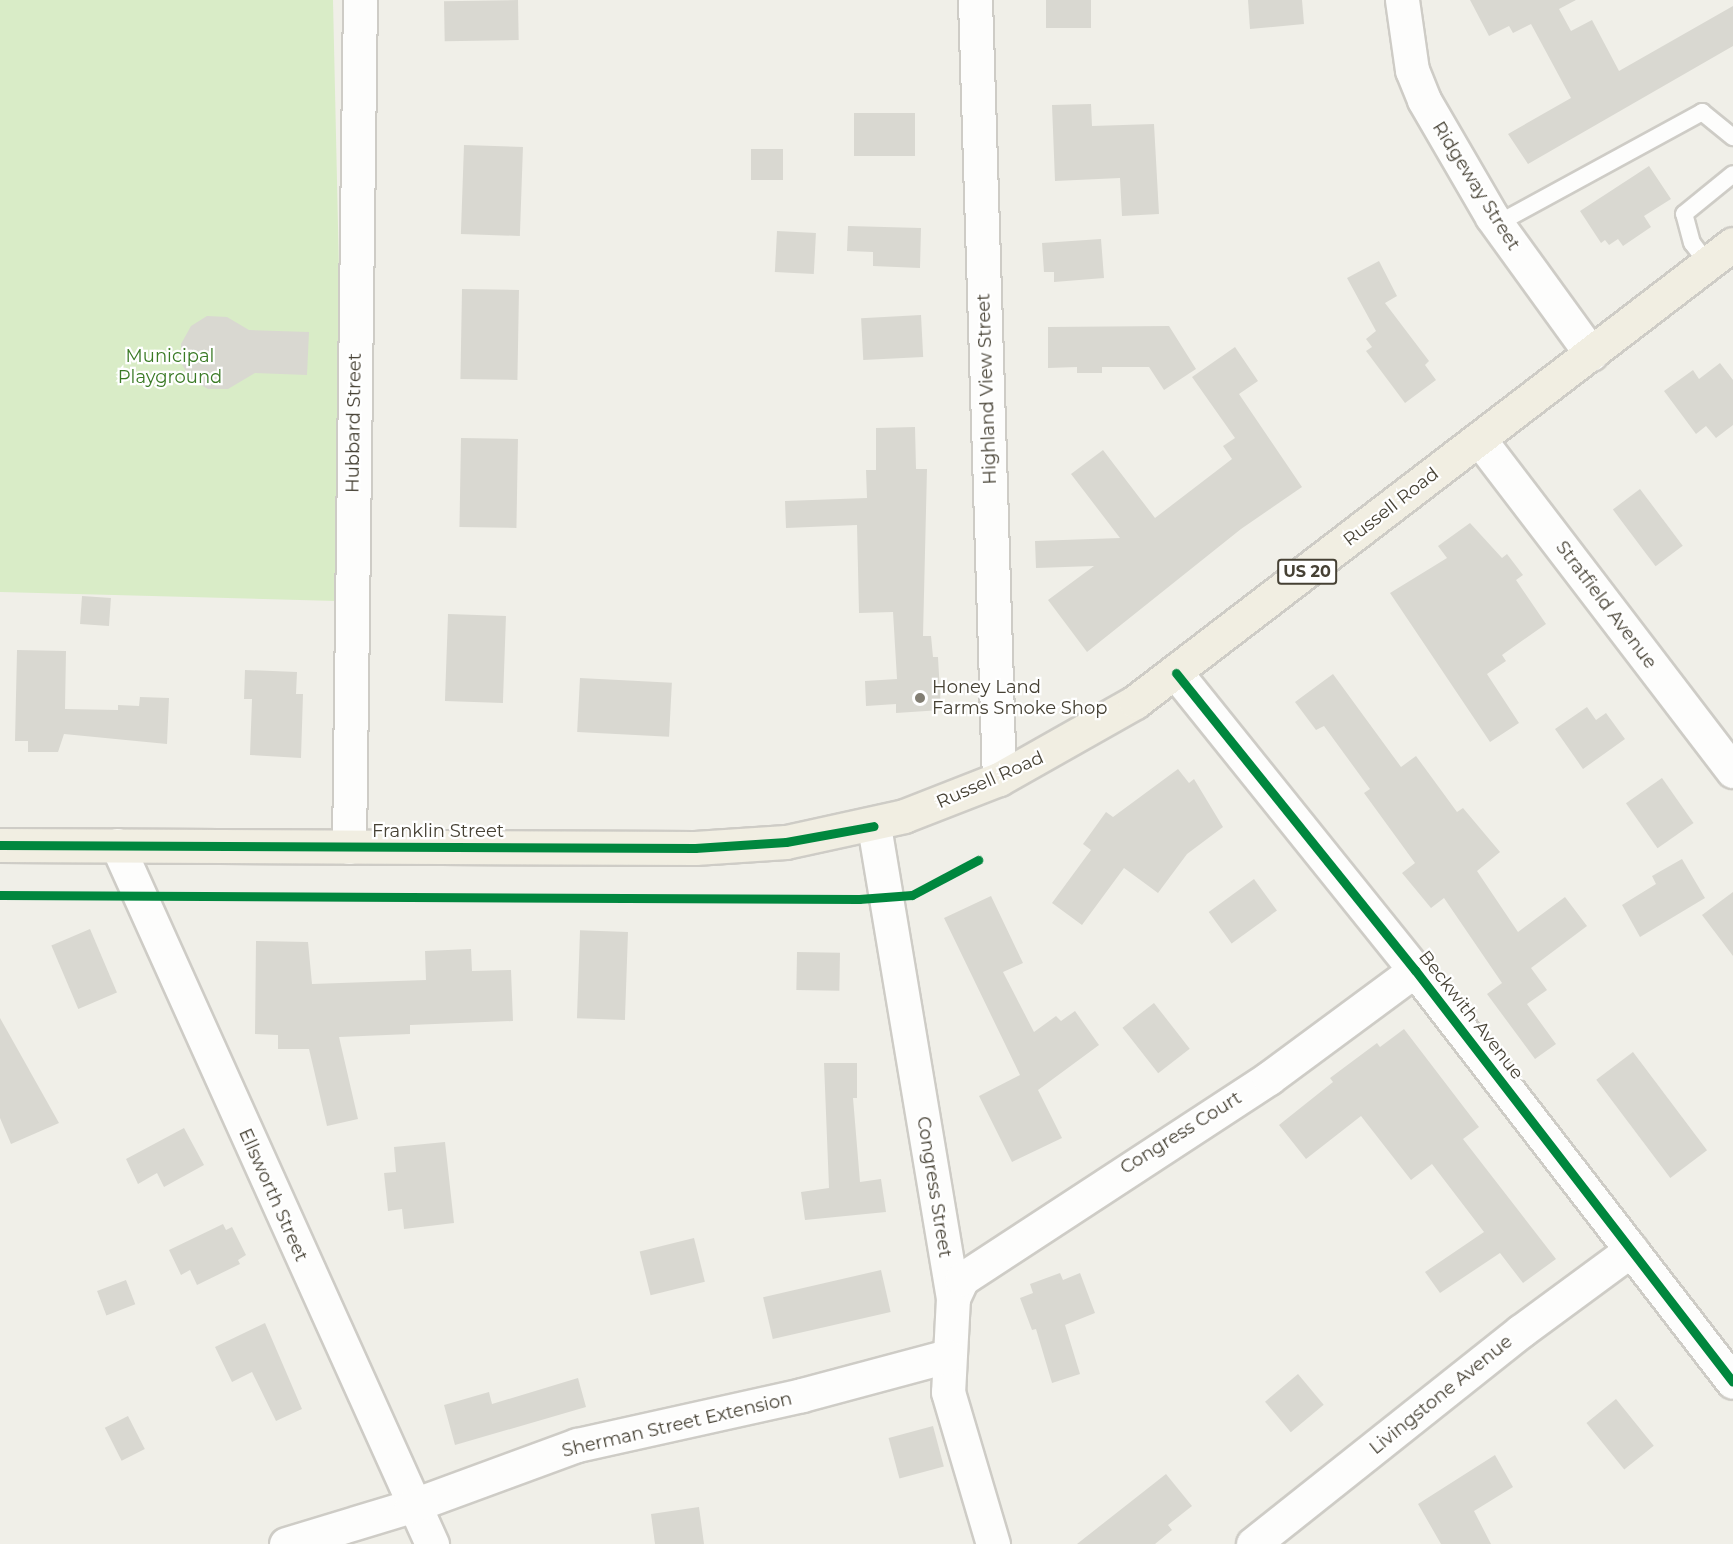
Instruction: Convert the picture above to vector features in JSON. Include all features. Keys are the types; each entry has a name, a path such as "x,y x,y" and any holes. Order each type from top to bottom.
{"main road":[{"name":"Russell Road","path":"874,826 999,779 1090,731 1176,673 1720,254"},
{"name":"Franklin Street","path":"0,845 738,847 874,826"}],"street":[{"name":"Hubbard Street","path":"349,847 360,0"},
{"name":"Highland View Street","path":"975,0 999,779"},
{"name":"Ridgeway Street","path":"1402,0 1412,70 1424,100 1497,224 1591,354"},
{"name":"Stratfield Avenue","path":"1479,439 1733,771"},
{"name":"Beckwith Avenue","path":"1176,673 1415,970 1733,1382"},
{"name":"Congress Street","path":"874,826 953,1298 948,1356 948,1392 993,1544"},
{"name":"Ellsworth Street","path":"117,845 411,1506 432,1544"},
{"name":"Congress Court","path":"953,1298 962,1279 1269,1078 1415,970"},
{"name":"Livingstone Avenue","path":"1253,1544 1521,1331 1631,1250"},
{"name":"Sherman Street Extension","path":"286,1544 411,1506 578,1445 802,1395 948,1356"}],"lane":[{"path":"1497,224 1702,112 1733,137"},
{"path":"1720,254 1692,243 1684,214 1733,174"}],"green space":[{"name":"Municipal Playground","path":"0,0 333,0 342,406 336,601 0,592"}],"building":[{"path":"518,0 519,40 445,41 444,1"},
{"path":"1046,0 1091,0 1091,28 1046,28"},
{"path":"1248,0 1302,0 1304,24 1250,29"},
{"path":"1470,0 1576,0 1559,9 1571,31 1592,20 1619,71 1733,6 1733,46 1528,164 1508,134 1571,98 1531,24 1513,33 1509,26 1489,36"},
{"path":"1091,104 1092,126 1154,124 1159,214 1122,216 1120,178 1055,181 1052,105"},
{"path":"854,113 915,113 915,156 854,156"},
{"path":"464,145 523,147 520,236 461,234"},
{"path":"751,149 783,149 783,180 751,180"},
{"path":"1649,166 1671,199 1644,216 1651,227 1623,246 1618,239 1609,245 1605,240 1601,243 1580,211"},
{"path":"848,226 921,228 920,268 873,266 873,252 847,251"},
{"path":"777,231 816,233 814,274 775,272"},
{"path":"1101,239 1104,278 1054,282 1054,272 1044,272 1042,243"},
{"path":"1379,261 1397,296 1385,303 1429,361 1425,365 1436,380 1405,403 1366,351 1372,347 1366,339 1376,331 1347,278"},
{"path":"462,289 519,290 517,380 460,379"},
{"path":"921,315 923,357 863,360 861,318"},
{"path":"207,316 227,317 249,330 309,332 307,375 255,373 228,389 208,389 192,380 181,363 181,344 191,326"},
{"path":"1169,326 1196,369 1164,390 1149,367 1102,367 1102,373 1077,373 1077,367 1048,368 1048,327"},
{"path":"1235,347 1258,381 1239,394 1302,487 1241,529 1087,652 1048,600 1094,566 1036,568 1035,541 1120,538 1071,474 1103,450 1155,518 1232,459 1223,446 1235,438 1192,377"},
{"path":"1720,363 1733,380 1733,425 1716,438 1706,426 1696,434 1664,391 1693,370 1699,379"},
{"path":"915,427 916,469 927,469 923,636 931,636 933,657 938,657 941,710 896,713 896,704 866,706 865,681 897,679 893,612 859,613 857,525 786,528 785,501 867,498 866,470 876,470 876,428"},
{"path":"461,438 518,439 516,528 459,527"},
{"path":"1640,489 1683,546 1656,566 1613,509"},
{"path":"1470,523 1502,558 1507,554 1523,575 1516,580 1546,624 1502,655 1506,661 1487,674 1519,723 1490,742 1390,593 1447,558 1438,546"},
{"path":"82,596 111,598 109,626 80,624"},
{"path":"448,614 506,616 503,703 445,701"},
{"path":"17,650 66,651 65,709 118,710 118,705 139,706 140,697 169,698 167,744 64,734 58,752 28,752 28,741 15,741"},
{"path":"245,670 297,672 296,694 303,694 301,758 250,755 252,699 244,699"},
{"path":"1333,674 1401,767 1416,756 1457,812 1463,808 1500,852 1477,871 1518,932 1565,897 1587,926 1531,968 1547,990 1527,1004 1556,1044 1535,1059 1487,994 1502,983 1444,898 1431,908 1402,873 1415,863 1364,793 1370,789 1324,726 1316,730 1295,702"},
{"path":"580,678 672,683 669,737 577,732"},
{"path":"1587,707 1596,720 1606,713 1625,739 1583,769 1555,729"},
{"path":"1178,769 1189,783 1194,779 1223,827 1187,854 1158,893 1124,868 1082,925 1052,903 1091,850 1083,844 1106,812 1113,817"},
{"path":"1662,778 1694,823 1658,848 1626,803"},
{"path":"1682,859 1705,898 1640,937 1622,905 1656,884 1652,876"},
{"path":"1254,879 1277,911 1232,943 1209,912"},
{"path":"1733,892 1733,956 1702,915"},
{"path":"991,896 1023,963 1003,972 1034,1032 1056,1016 1061,1021 1075,1011 1099,1045 1038,1090 1062,1138 1012,1162 979,1096 1020,1075 944,918"},
{"path":"90,929 117,993 78,1009 51,945"},
{"path":"580,930 628,932 625,1020 577,1018"},
{"path":"256,941 308,942 312,984 426,980 425,951 471,949 472,971 511,970 513,1021 410,1025 410,1034 339,1037 358,1119 327,1126 309,1049 278,1049 278,1035 255,1034"},
{"path":"797,952 840,953 839,991 796,990"},
{"path":"1154,1003 1190,1049 1158,1073 1122,1028"},
{"path":"0,1018 59,1123 11,1144 0,1118"},
{"path":"1404,1029 1479,1127 1463,1139 1556,1259 1523,1283 1500,1253 1440,1293 1425,1272 1484,1232 1432,1164 1411,1180 1361,1116 1306,1159 1279,1125 1333,1082 1330,1078 1377,1043 1380,1047"},
{"path":"1633,1052 1707,1150 1670,1178 1596,1080"},
{"path":"824,1063 857,1063 857,1098 853,1098 860,1182 881,1179 886,1212 805,1220 801,1192 829,1188"},
{"path":"184,1128 204,1165 164,1187 157,1173 138,1184 126,1159"},
{"path":"445,1142 454,1223 404,1229 402,1209 388,1211 384,1173 396,1172 394,1147"},
{"path":"223,1224 226,1230 232,1227 246,1255 238,1260 240,1264 197,1285 190,1270 181,1275 169,1250"},
{"path":"694,1238 705,1282 651,1295 640,1252"},
{"path":"881,1270 891,1312 773,1339 763,1297"},
{"path":"1060,1273 1063,1280 1080,1273 1095,1313 1065,1325 1080,1374 1052,1383 1036,1329 1032,1330 1020,1298 1033,1293 1030,1284"},
{"path":"126,1280 135,1304 106,1315 97,1291"},
{"path":"265,1323 302,1409 276,1421 252,1372 232,1382 215,1347"},
{"path":"1298,1374 1324,1405 1291,1432 1265,1402"},
{"path":"578,1378 586,1407 455,1445 444,1405 489,1392 492,1404"},
{"path":"1616,1399 1654,1446 1624,1470 1586,1423"},
{"path":"128,1416 145,1449 122,1461 105,1428"},
{"path":"933,1426 944,1467 899,1478 889,1438"},
{"path":"1495,1455 1513,1487 1474,1511 1491,1544 1441,1544 1418,1504"},
{"path":"1166,1474 1192,1506 1168,1525 1172,1530 1155,1544 1077,1544"},
{"path":"699,1507 704,1544 655,1544 651,1514"}],"cycle path":[{"path":"1176,673 1415,970 1733,1382"},
{"path":"0,845 695,848 786,842 874,826"},
{"path":"0,895 859,899 912,895 978,860"}],"place":[{"name":"Honey Land Farms Smoke Shop","path":"920,698"}]}
